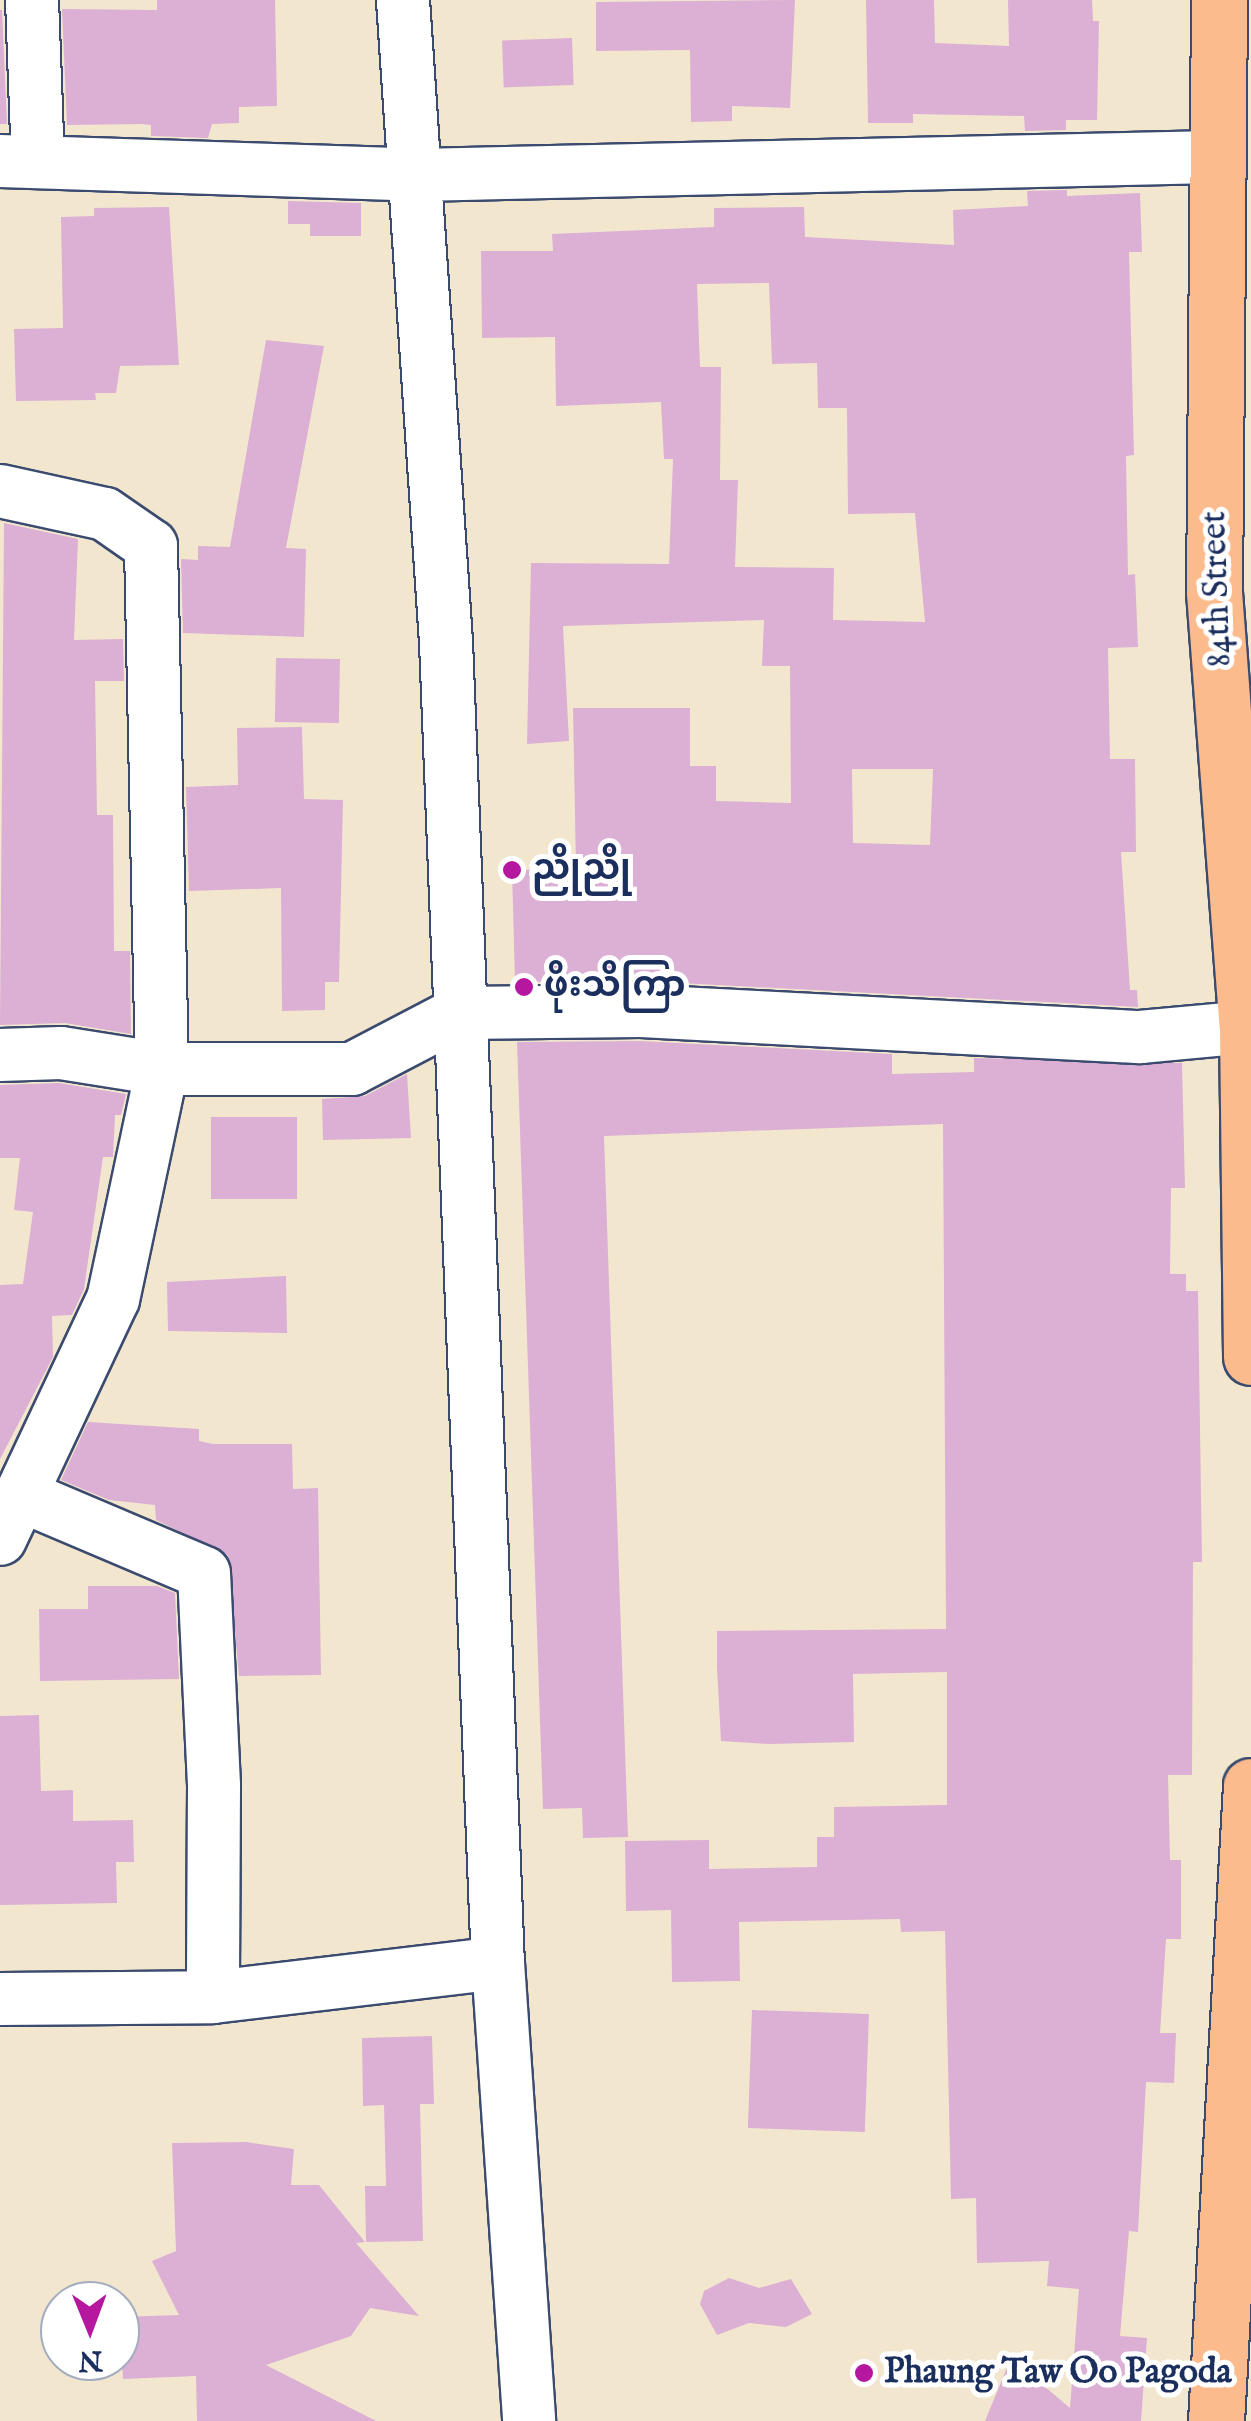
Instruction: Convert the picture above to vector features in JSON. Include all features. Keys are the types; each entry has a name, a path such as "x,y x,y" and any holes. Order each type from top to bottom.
{"main road":[{"name":"84th Street","path":"1219,0 1214,157 1214,592 1247,1027 1251,1357"},
{"path":"1216,2421 1251,1786"}],"street":[{"path":"32,0 19,161 418,175 1214,157"},
{"path":"403,0 418,175 446,642 498,1963 529,2421"},
{"path":"0,490 106,514 151,546 162,1069 113,1299 12,1518 204,1574 214,1787 213,1997"},
{"path":"0,1055 61,1052 162,1069 352,1069 459,1013 642,1010 1140,1037 1247,1027"},
{"path":"0,1998 213,1997 498,1963"}],"building":[{"path":"157,0 275,0 277,106 239,107 239,123 212,124 208,138 151,136 151,125 141,124 67,125 62,9 157,10"},
{"path":"795,0 790,108 732,106 732,121 691,122 690,50 596,51 596,2"},
{"path":"866,0 934,0 935,43 1009,46 1008,0 1092,0 1093,21 1099,21 1097,120 1066,120 1066,130 1025,131 1024,116 913,114 913,123 868,123"},
{"path":"2,10 7,124 0,124"},
{"path":"572,38 574,85 504,87 502,40"},
{"path":"1067,190 1067,196 1140,193 1142,252 1129,252 1134,455 1126,456 1128,575 1135,574 1138,647 1108,648 1110,759 1135,759 1136,852 1121,852 1130,990 1137,990 1138,1007 642,981 515,982 512,870 576,869 573,708 690,708 690,766 716,766 716,801 791,803 790,666 762,666 764,620 563,626 569,741 527,744 531,563 669,564 673,459 664,459 661,402 556,406 555,337 482,338 481,251 553,251 552,234 714,227 714,208 804,207 805,237 954,245 953,210 1028,206 1027,191","holes":["769,283 772,364 817,363 818,408 847,408 848,514 915,513 925,622 833,620 834,568 735,567 738,480 720,480 721,367 700,367 697,284","852,769 933,769 930,845 853,843"]},
{"path":"288,201 361,203 361,236 310,236 310,224 288,224"},
{"path":"169,207 179,365 120,366 116,393 95,393 96,400 16,401 14,329 63,328 61,217 94,216 94,208"},
{"path":"266,340 324,346 286,548 306,549 304,637 183,633 181,559 198,560 198,546 230,547"},
{"path":"4,523 78,539 74,640 123,639 124,681 95,681 97,815 113,815 114,951 130,951 131,1034 65,1023 0,1025"},
{"path":"276,658 340,659 339,723 275,722"},
{"path":"302,727 304,799 343,800 339,982 325,982 325,1010 282,1011 281,888 189,891 186,787 238,785 237,728"},
{"path":"640,1041 892,1054 892,1074 974,1072 974,1058 1182,1063 1185,1188 1171,1188 1170,1274 1186,1274 1186,1291 1198,1291 1202,1562 1193,1562 1192,1775 1168,1775 1170,1860 1181,1860 1181,1939 1166,1939 1160,2033 1176,2033 1174,2083 1146,2082 1138,2232 1129,2231 1120,2336 1147,2338 1141,2421 985,2421 1011,2358 1070,2408 1079,2289 1047,2286 1049,2261 977,2263 976,2198 951,2199 945,1931 901,1932 900,1919 739,1922 740,1981 672,1982 671,1910 626,1911 625,1841 709,1840 709,1869 817,1867 817,1837 834,1837 834,1807 947,1805 947,1672 853,1674 854,1742 768,1744 721,1741 717,1667 717,1631 946,1629 943,1124 604,1136 628,1837 583,1838 582,1808 543,1809 517,1042"},
{"path":"407,1074 411,1138 323,1140 322,1099 365,1096"},
{"path":"59,1083 126,1094 121,1115 115,1115 113,1157 103,1157 84,1289 72,1315 52,1316 53,1357 0,1459 0,1285 23,1284 33,1212 14,1210 20,1158 0,1158 0,1085"},
{"path":"211,1117 297,1117 297,1199 211,1199"},
{"path":"286,1276 287,1333 168,1331 167,1282"},
{"path":"88,1422 199,1429 199,1441 213,1444 292,1444 293,1489 318,1488 321,1675 239,1676 228,1555 156,1520 155,1505 109,1500 61,1480"},
{"path":"88,1586 157,1586 175,1593 179,1679 40,1681 39,1609 88,1609"},
{"path":"39,1715 41,1791 73,1790 73,1821 133,1820 134,1862 116,1862 117,1903 0,1905 0,1716"},
{"path":"752,2010 869,2014 865,2132 748,2128"},
{"path":"432,2036 434,2104 420,2104 423,2241 366,2242 365,2186 386,2186 384,2105 363,2106 362,2038"},
{"path":"246,2142 294,2149 291,2185 319,2185 365,2242 356,2243 419,2316 370,2308 351,2336 266,2365 376,2421 197,2421 196,2376 140,2378 140,2316 179,2315 152,2261 176,2251 172,2143"},
{"path":"729,2278 759,2288 791,2279 812,2314 786,2327 749,2323 717,2335 700,2304 704,2291"}],"place":[{"name":"ညိုညို","path":"512,870"},
{"name":"ဖိုးသိကြာ","path":"524,987"},
{"name":"Phaung Taw Oo Pagoda","path":"864,2373"}]}
